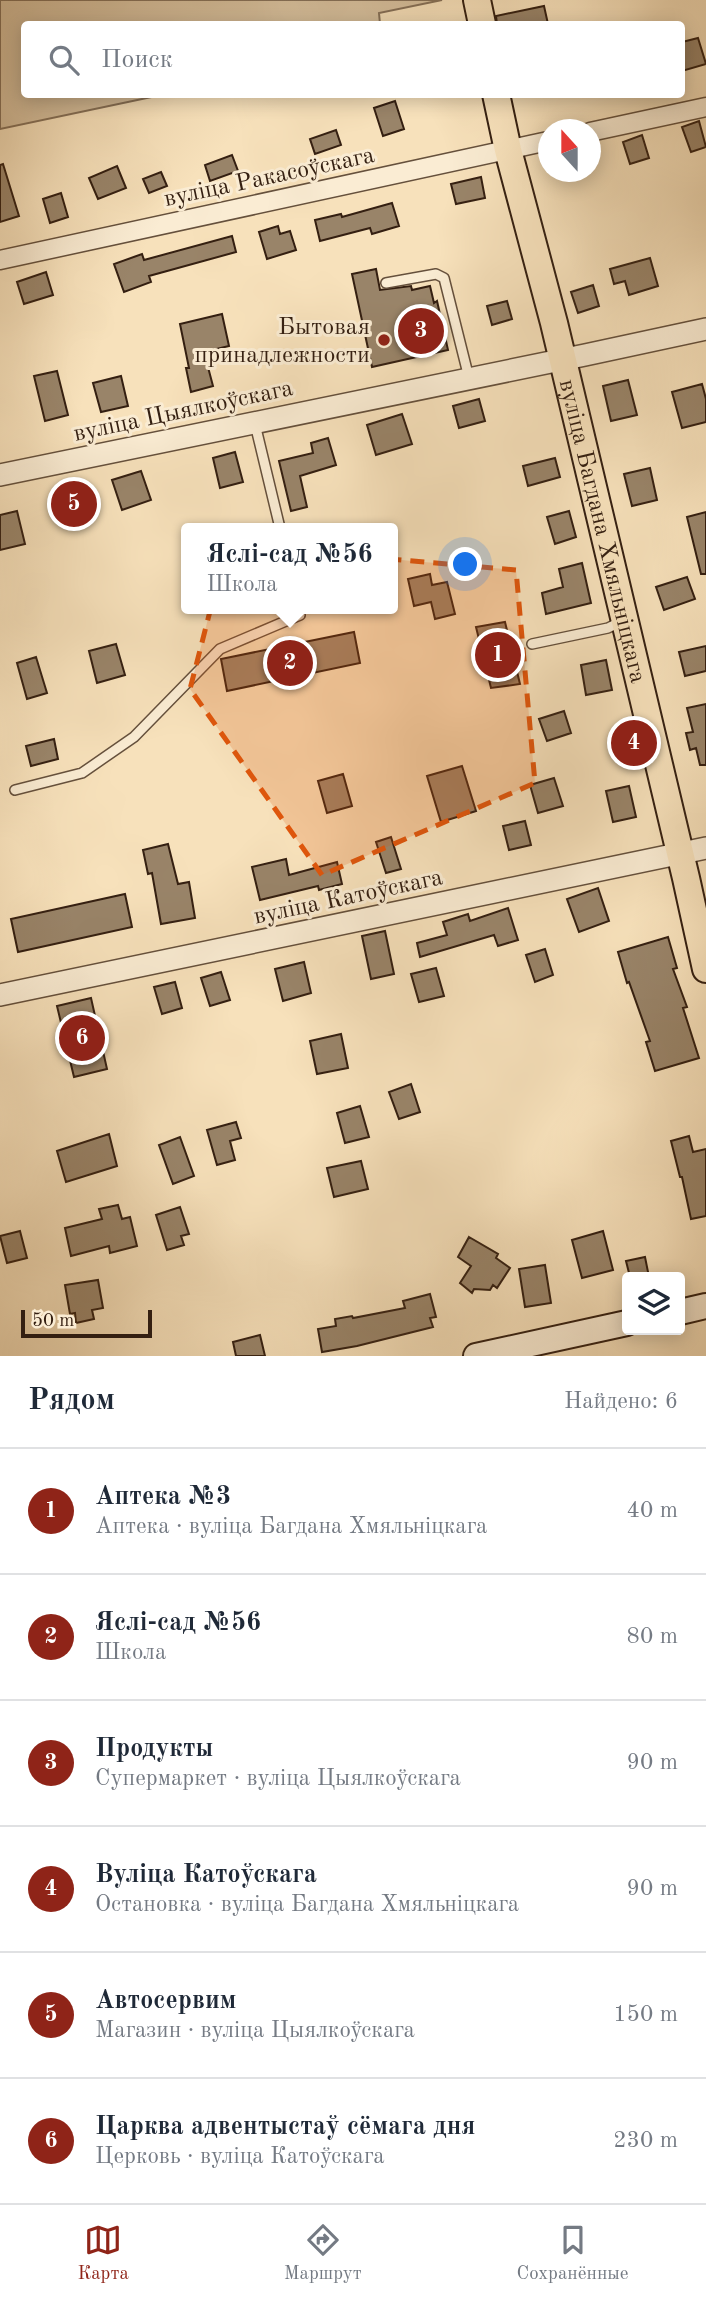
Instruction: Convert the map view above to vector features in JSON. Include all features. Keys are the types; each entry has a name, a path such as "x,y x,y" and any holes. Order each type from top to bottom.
{"main road":[{"path":"477,0 481,21"},
{"name":"вуліца Багдана Хмяльніцкага","path":"497,98 562,360 706,969"},
{"path":"685,1311 706,1307"},
{"path":"476,1356 622,1324"}],"street":[{"path":"601,130 706,107"},
{"name":"вуліца Ракасоўскага","path":"0,260 538,143"},
{"name":"вуліца Цыялкоўскага","path":"0,475 706,329"},
{"name":"вуліца Катоўскага","path":"0,995 706,848"}],"lane":[{"path":"386,283 436,274 444,278 468,378"},
{"path":"254,422 279,523"},
{"path":"15,790 82,773 134,737 220,649 300,614"},
{"path":"532,644 608,628 624,621"}],"highlighted area":[{"path":"227,545 516,570 535,783 322,875 190,689"}],"shaded area":[{"path":"0,0 442,0 379,13 380,21 21,21 21,98 147,98 0,129"}],"building":[{"path":"544,6 547,21 497,21 496,16"},
{"path":"698,38 706,64 685,70 685,41"},
{"path":"395,101 404,129 383,136 374,108"},
{"path":"699,121 706,147 691,152 682,127"},
{"path":"336,130 341,145 315,154 310,139"},
{"path":"642,135 649,158 630,164 623,142"},
{"path":"232,155 238,171 210,181 205,165"},
{"path":"3,164 19,216 0,222 0,165"},
{"path":"117,166 126,188 98,199 89,178"},
{"path":"161,172 167,186 149,193 143,179"},
{"path":"481,177 485,198 456,204 451,184"},
{"path":"61,193 68,217 50,223 43,199"},
{"path":"392,203 399,226 372,234 370,228 320,241 315,220 341,214 342,217"},
{"path":"278,226 280,234 290,231 296,250 267,259 259,232"},
{"path":"232,236 236,252 149,276 151,282 124,292 114,264 142,254 144,260"},
{"path":"650,258 658,286 629,295 625,281 614,284 610,269"},
{"path":"376,269 380,290 411,286 412,290 430,286 434,303 437,301 448,350 372,367 352,274"},
{"path":"46,272 53,295 24,304 17,282"},
{"path":"593,285 599,306 578,313 571,292"},
{"path":"507,301 512,319 492,325 487,306"},
{"path":"222,314 229,346 204,352 213,386 191,392 180,324"},
{"path":"57,371 68,415 45,421 34,376"},
{"path":"121,376 128,406 101,412 93,383"},
{"path":"628,380 637,415 611,421 603,386"},
{"path":"702,384 706,399 706,422 682,428 672,392"},
{"path":"479,399 485,421 459,428 453,406"},
{"path":"402,414 412,444 376,455 367,425"},
{"path":"328,438 336,465 300,476 307,507 291,511 279,461 313,453 311,443"},
{"path":"235,452 243,482 220,488 213,458"},
{"path":"555,458 560,477 528,486 523,466"},
{"path":"650,468 657,500 632,506 624,474"},
{"path":"141,471 151,500 122,510 112,480"},
{"path":"89,487 94,513 60,520 54,495"},
{"path":"17,511 25,544 0,550 0,515"},
{"path":"569,511 576,537 555,544 547,517"},
{"path":"706,512 706,574 701,574 687,517"},
{"path":"582,563 591,603 546,614 542,593 563,587 559,569"},
{"path":"430,574 432,585 447,582 455,614 435,619 431,602 414,606 408,579"},
{"path":"687,577 695,599 664,610 656,587"},
{"path":"505,622 520,684 491,688 476,627"},
{"path":"354,632 360,663 227,691 221,659"},
{"path":"116,644 125,675 97,683 89,651"},
{"path":"706,646 706,671 685,676 679,652"},
{"path":"36,657 47,693 27,699 17,663"},
{"path":"606,660 612,690 586,695 581,665"},
{"path":"706,704 706,765 700,765 696,748 690,750 686,733 693,732 687,708"},
{"path":"564,711 571,733 547,741 539,719"},
{"path":"54,739 58,759 31,766 26,746"},
{"path":"462,766 476,811 441,822 427,776"},
{"path":"343,774 352,806 327,813 318,781"},
{"path":"554,778 563,806 538,813 530,785"},
{"path":"629,786 636,817 613,822 606,791"},
{"path":"525,821 531,845 509,850 503,826"},
{"path":"391,837 401,869 386,873 376,842"},
{"path":"168,844 178,884 189,882 195,918 161,924 152,873 148,874 143,850"},
{"path":"286,859 289,875 337,862 342,884 319,890 318,886 260,900 252,867"},
{"path":"598,888 609,921 579,932 567,899"},
{"path":"125,894 132,927 18,952 11,919"},
{"path":"508,908 518,940 498,946 494,935 420,957 417,943 447,935 443,922 468,914 470,921"},
{"path":"385,931 394,974 371,979 362,936"},
{"path":"668,937 677,968 673,969 687,1007 683,1008 699,1058 655,1071 646,1042 650,1041 618,952"},
{"path":"545,949 553,975 535,982 526,955"},
{"path":"304,962 311,993 283,1001 275,969"},
{"path":"436,968 444,996 419,1002 411,974"},
{"path":"221,972 230,1000 210,1006 201,978"},
{"path":"175,982 182,1008 162,1014 154,987"},
{"path":"91,998 107,1069 74,1077 57,1006"},
{"path":"341,1034 348,1068 317,1074 310,1041"},
{"path":"411,1084 420,1112 399,1119 389,1092"},
{"path":"360,1106 369,1137 345,1143 337,1113"},
{"path":"236,1122 241,1138 230,1141 235,1160 217,1165 207,1130"},
{"path":"109,1134 117,1166 66,1182 57,1151"},
{"path":"689,1136 693,1152 706,1149 706,1216 691,1219 671,1141"},
{"path":"180,1137 194,1176 173,1184 159,1145"},
{"path":"361,1161 368,1189 334,1197 327,1168"},
{"path":"118,1205 122,1219 130,1217 137,1246 110,1253 109,1246 71,1256 65,1228 102,1219 99,1209"},
{"path":"180,1207 189,1234 181,1236 184,1245 167,1250 156,1215"},
{"path":"20,1231 27,1258 7,1263 0,1236"},
{"path":"603,1231 613,1270 582,1278 572,1240"},
{"path":"469,1237 498,1254 496,1258 510,1268 497,1288 493,1285 490,1290 474,1289 472,1293 460,1283 471,1266 458,1257"},
{"path":"645,1257 648,1272 629,1272 626,1261"},
{"path":"545,1265 551,1303 525,1307 519,1269"},
{"path":"98,1280 103,1308 92,1310 94,1319 76,1323 75,1313 70,1314 65,1285"},
{"path":"430,1294 436,1317 430,1318 433,1327 322,1352 318,1329 336,1326 335,1319 405,1308 403,1301"},
{"path":"260,1335 265,1356 236,1356 233,1342"}],"place":[{"name":"Продукты","path":"421,331"},
{"name":"Бытовая принадлежности","path":"384,340"},
{"name":"Автосервим","path":"74,504"},
{"name":"Аптека №3","path":"498,655"},
{"name":"Яслі-сад №56","path":"290,663"},
{"name":"Вуліца Катоўскага","path":"634,743"},
{"name":"Царква адвентыстаў сёмага дня","path":"82,1038"}]}
